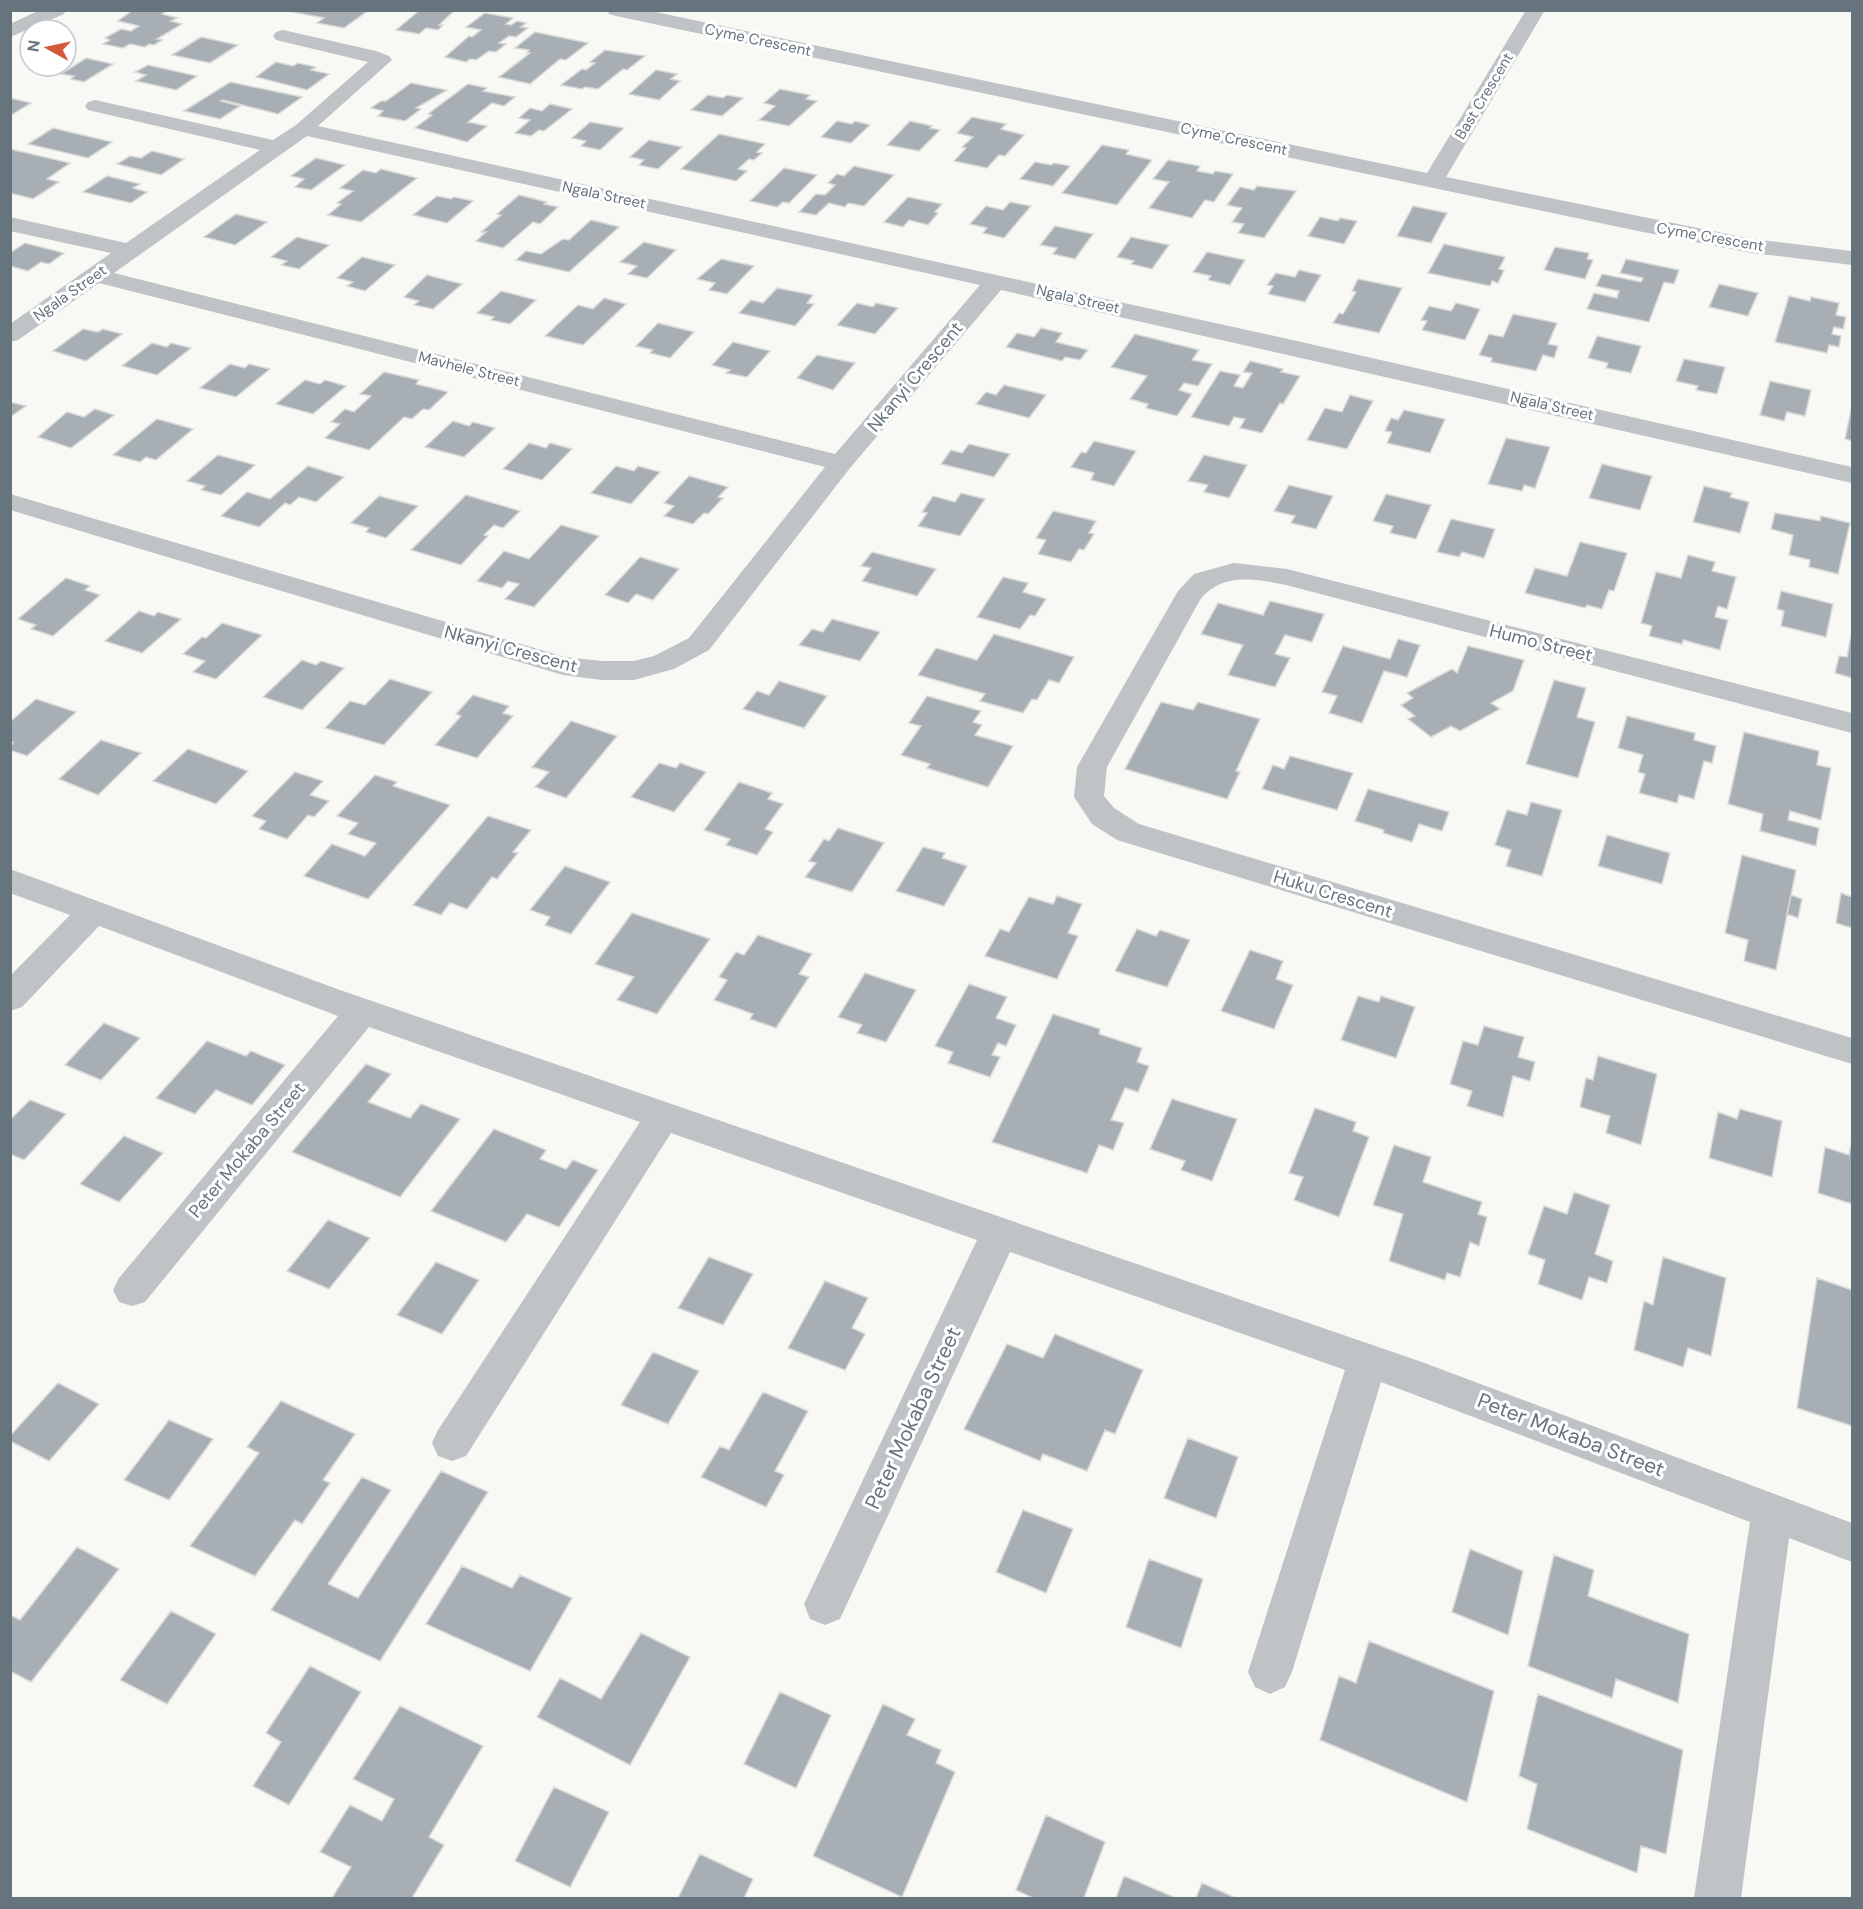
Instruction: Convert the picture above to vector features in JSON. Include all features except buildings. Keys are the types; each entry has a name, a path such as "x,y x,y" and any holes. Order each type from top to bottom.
{"street":[{"path":"10,31 57,10"},
{"name":"Cyme Crescent","path":"616,10 1432,182 1752,246 1852,258"},
{"name":"Bast Crescent","path":"1432,182 1536,10"},
{"name":"Ngala Street","path":"10,335 303,129 382,60 283,36"},
{"path":"95,105 276,147"},
{"name":"Ngala Street","path":"303,129 996,281 1852,475"},
{"name":"Ngala Street","path":"10,224 130,251"},
{"name":"Mavhele Street","path":"96,275 841,463"},
{"name":"Nkanyi Crescent","path":"10,502 562,666 624,672 653,668 699,644 841,463 996,281"},
{"name":"Humo Street","path":"1229,572 1256,571 1287,577 1852,723"},
{"name":"Huku Crescent","path":"1229,572 1203,580 1188,597 1092,767 1089,797 1103,816 1128,832 1852,1051"},
{"name":"Peter Mokaba Street","path":"10,880 363,1010 1368,1360 1852,1542"},
{"path":"10,998 94,911"},
{"name":"Peter Mokaba Street","path":"132,1290 363,1010"},
{"path":"452,1443 663,1115"},
{"name":"Peter Mokaba Street","path":"825,1604 1000,1232"},
{"path":"1270,1672 1368,1360"},
{"path":"1718,1899 1772,1511"}]}
